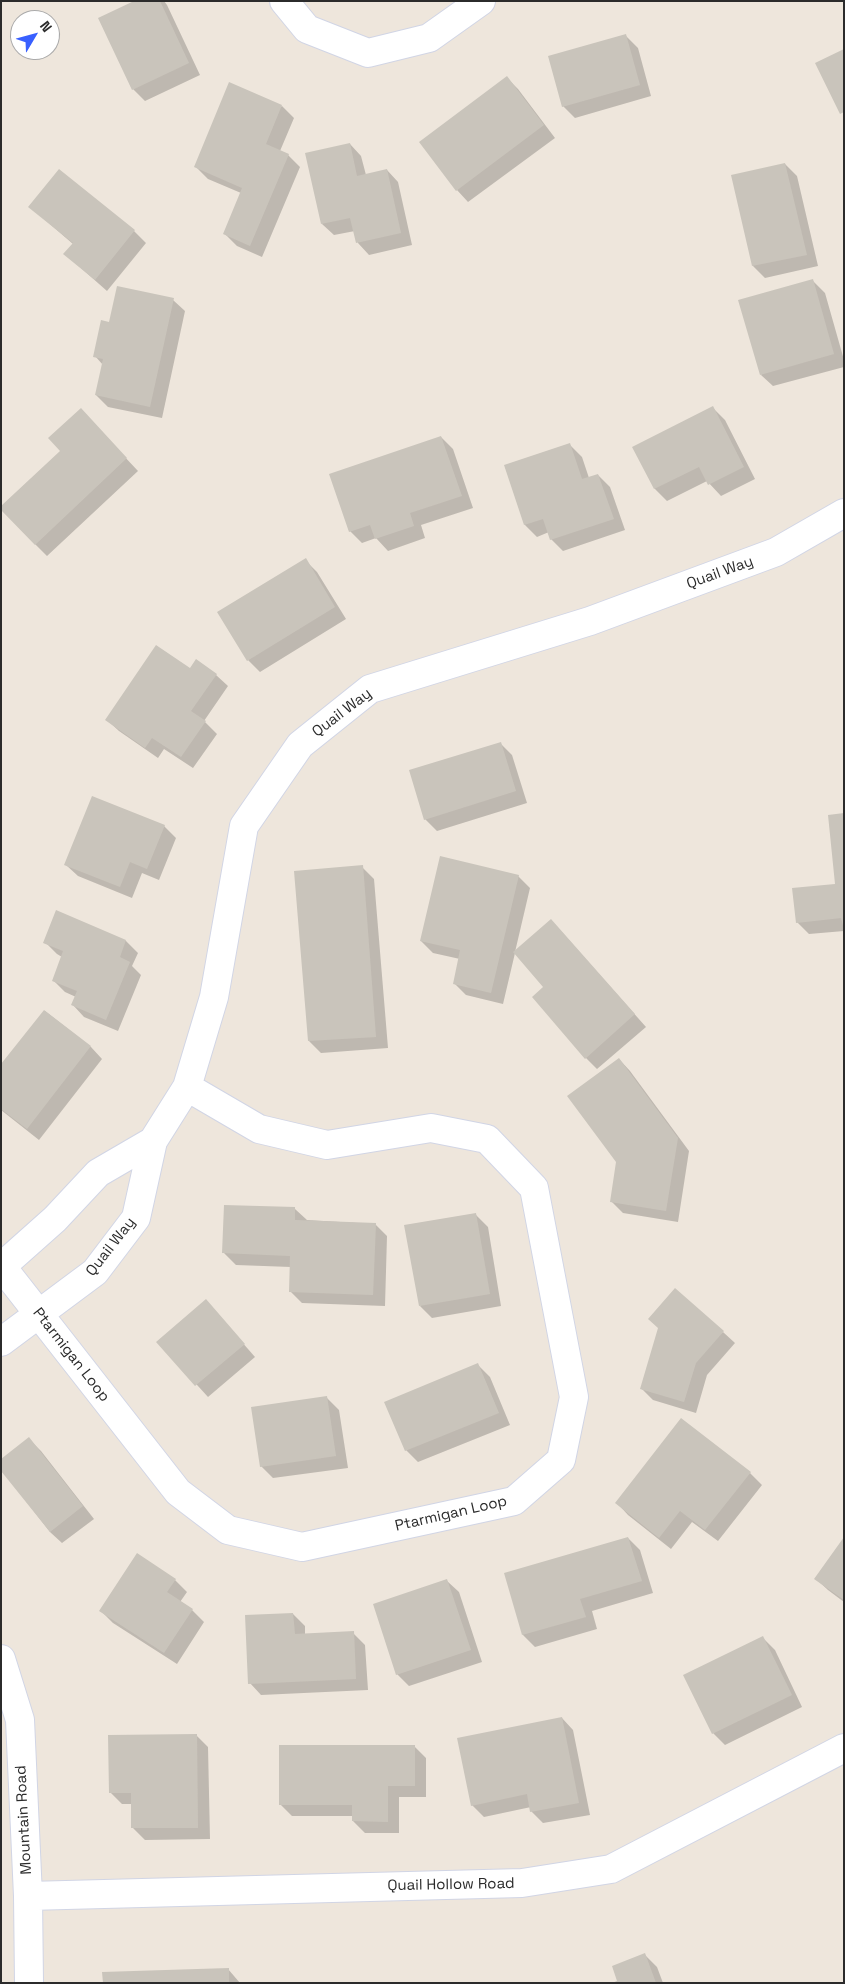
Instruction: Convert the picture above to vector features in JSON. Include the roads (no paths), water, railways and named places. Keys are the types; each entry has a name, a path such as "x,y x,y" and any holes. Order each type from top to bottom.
{"street":[{"path":"284,1 307,29 368,53 429,38 481,1"},
{"name":"Quail Way","path":"1,1342 95,1272 136,1218 153,1141 187,1087 214,997 244,826 300,745 370,689 590,621 767,556 844,513"},
{"name":"Ptarmigan Loop","path":"2,1267 178,1492 228,1530 302,1547 514,1500 561,1460 574,1397 534,1188 487,1139 431,1128 327,1145 259,1129 187,1087"},
{"name":"Quail Way","path":"2,1267 55,1219 98,1173 153,1141"},
{"name":"Mountain Road","path":"1,1659 20,1720 28,1896 29,1983"},
{"name":"Quail Hollow Road","path":"28,1896 522,1884 611,1869 844,1748"}]}
